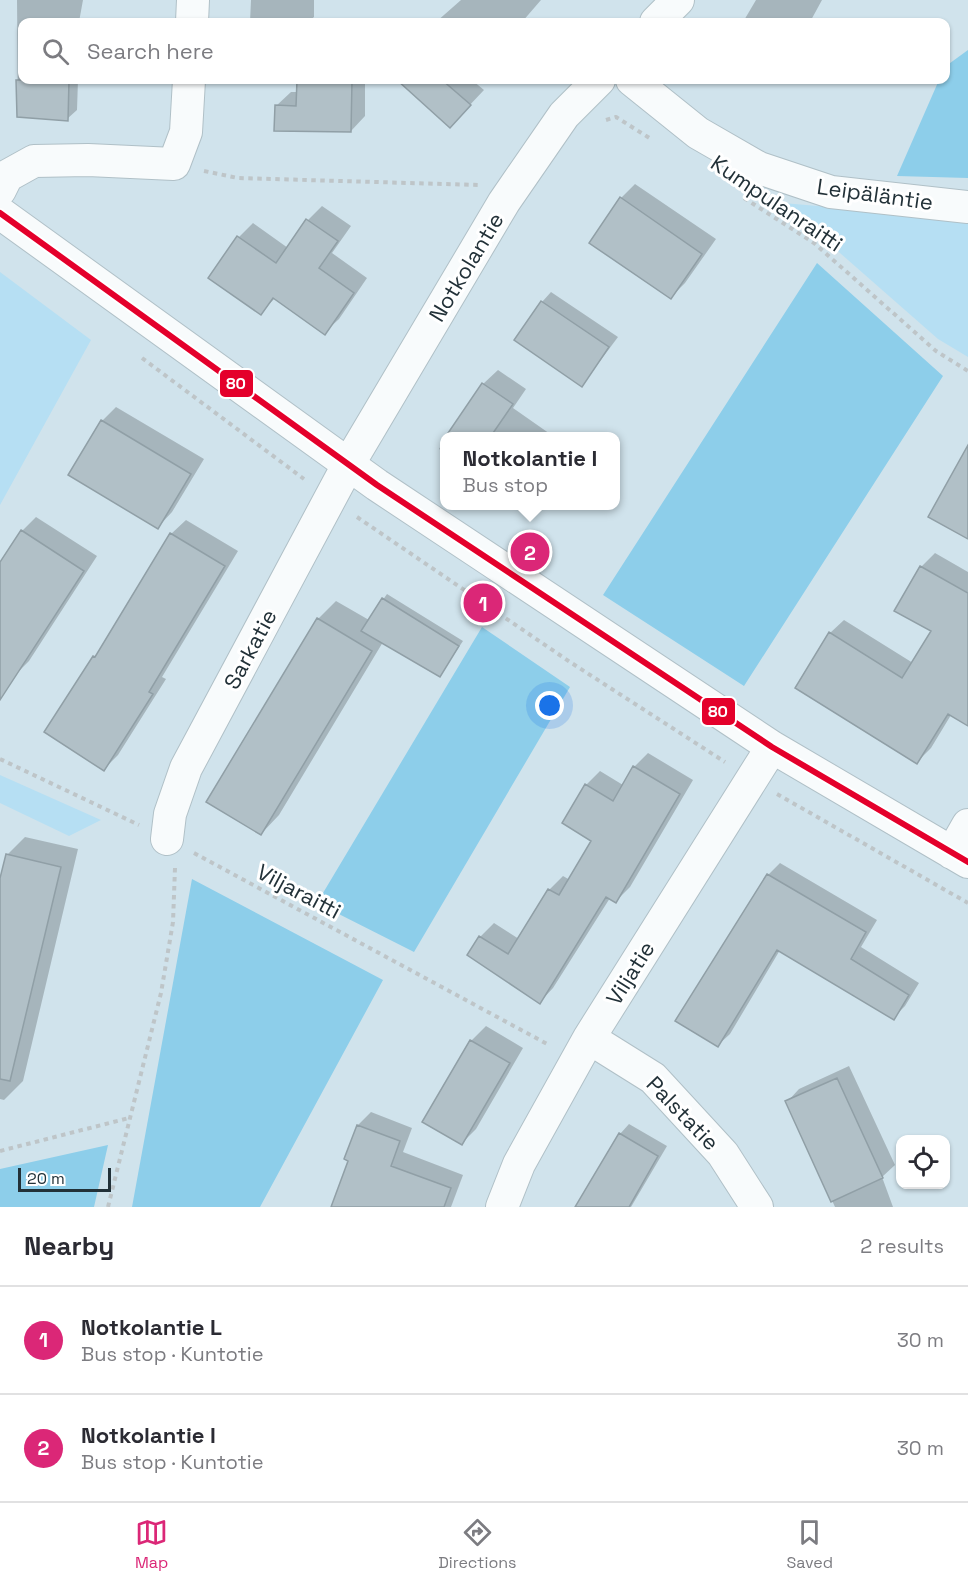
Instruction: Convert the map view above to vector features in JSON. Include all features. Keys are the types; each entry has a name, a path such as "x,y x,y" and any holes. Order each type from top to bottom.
{"street":[{"path":"192,18 193,0"},
{"path":"660,18 678,0"},
{"path":"0,190 7,176 34,161 88,160 174,165 186,132 189,84"},
{"name":"Notkolantie","path":"348,465 509,195 564,115 595,84"},
{"name":"Leipäläntie","path":"637,84 698,133 759,168 831,192 968,207"},
{"path":"0,213 348,465 772,747 960,857 968,825"},
{"name":"Sarkatie","path":"166,838 170,814 186,768 348,465"},
{"name":"Viljatie","path":"502,1207 519,1164 584,1050 772,747"},
{"name":"Palstatie","path":"584,1050 653,1078 723,1154 757,1207"}],"path":[{"path":"616,117 656,142"},
{"path":"174,165 238,178 493,185 509,195"},
{"name":"Kumpulanraitti","path":"735,192 814,243 936,351 968,371"},
{"name":"Viljaraitti","path":"0,759 166,838 584,1050"},
{"path":"108,1207 161,993 173,922 177,873 166,838"},
{"path":"0,1152 129,1118"}],"shaded area":[{"path":"968,50 968,178 897,176 937,84 950,84 950,63"},
{"path":"783,203 968,219 968,357 938,339"},
{"path":"817,263 943,376 744,686 603,595"},
{"path":"0,272 91,340 0,505"},
{"path":"482,627 570,687 414,952 317,903"},
{"path":"0,775 101,820 69,836 0,803"},
{"path":"192,879 383,980 260,1207 132,1207"},
{"path":"108,1145 94,1207 0,1207 0,1169"}],"building":[{"path":"16,80 18,84 69,84 68,121 17,117"},
{"path":"297,84 352,84 351,132 274,131 275,105 296,106"},
{"path":"401,84 447,84 471,105 450,128"},
{"path":"620,197 702,254 671,299 589,243"},
{"path":"306,219 338,241 319,268 354,293 325,335 273,298 261,315 208,278 237,236 276,263"},
{"path":"541,301 609,347 582,387 514,340"},
{"path":"482,383 513,404 494,432 449,432"},
{"path":"101,420 191,474 158,529 68,475"},
{"path":"968,445 968,539 928,517"},
{"path":"21,530 84,571 0,700 0,562"},
{"path":"170,533 225,566 149,692 153,694 104,771 44,732 93,656 95,657"},
{"path":"920,566 968,593 968,726 948,714 917,764 795,688 829,632 902,678 931,631 894,611"},
{"path":"382,598 459,646 440,677 361,631"},
{"path":"317,618 372,651 261,835 206,802"},
{"path":"633,766 680,794 616,903 606,897 540,1004 467,955 479,936 508,954 548,889 559,895 591,841 562,823 585,784 613,801"},
{"path":"6,854 61,867 10,1081 0,1079 0,878"},
{"path":"767,874 866,932 851,959 909,995 894,1020 777,950 718,1047 675,1021"},
{"path":"470,1040 510,1063 462,1145 422,1122"},
{"path":"837,1078 883,1178 831,1202 785,1101"},
{"path":"357,1125 400,1141 391,1166 451,1188 444,1207 331,1207 348,1161 344,1159"},
{"path":"619,1133 658,1156 629,1207 575,1207"}],"transit line":[{"name":"80","path":"0,213 377,485 772,747 968,862"}],"place":[{"name":"Notkolantie I","path":"530,552"},
{"name":"Notkolantie L","path":"483,603"}]}
